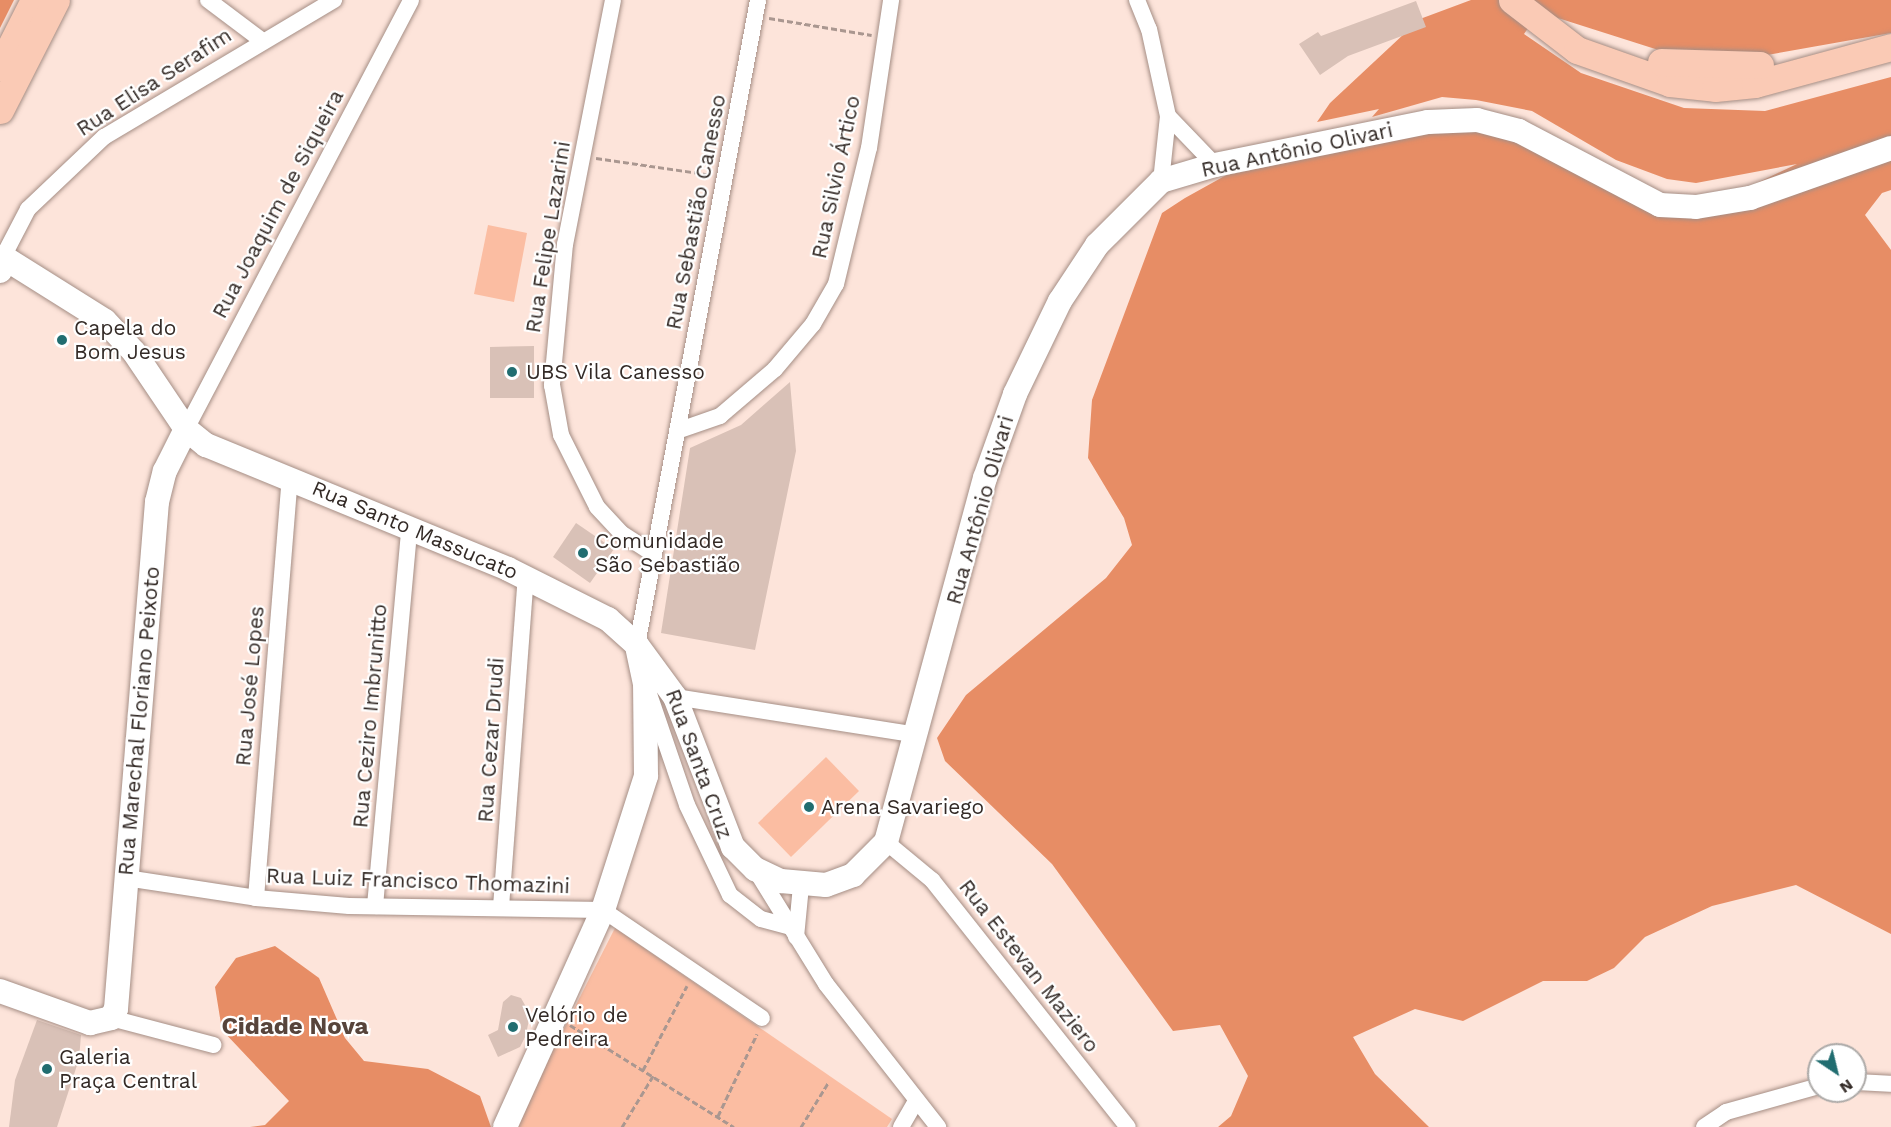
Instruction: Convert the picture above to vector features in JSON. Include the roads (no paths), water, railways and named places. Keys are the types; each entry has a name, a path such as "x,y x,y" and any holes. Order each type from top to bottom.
{"main road":[{"path":"0,67 34,0"},
{"path":"0,110 56,0"},
{"path":"1512,0 1577,50 1670,83 1715,88 1755,84 1891,47"},
{"path":"1532,0 1572,30 1621,52 1676,66 1736,68 1784,62 1891,30"}],"street":[{"path":"208,0 260,39"},
{"name":"Rua Elisa Serafim","path":"2,264 28,209 104,137 260,39 334,0"},
{"name":"Rua Joaquim de Siqueira","path":"186,429 411,0"},
{"name":"Rua Felipe Lazarini","path":"613,0 583,156 554,337 552,385 559,425 575,471 597,507 621,533 653,554"},
{"name":"Rua Silvio Ártico","path":"677,431 720,416 775,369 813,324 836,284 852,237 891,0"},
{"path":"1137,0 1149,29 1168,116 1161,181"},
{"name":"Rua Sebastião Canesso","path":"637,645 757,8"},
{"path":"1168,116 1215,165"},
{"name":"Rua Antônio Olivari","path":"637,645 675,697 719,821 733,847 755,868 801,886 826,885 853,875 885,842 917,735 985,478 1015,394 1060,301 1097,245 1161,181 1215,165 1428,122 1477,120 1520,131 1660,204 1696,207 1750,198 1891,148"},
{"path":"2,264 105,321 134,352 186,429"},
{"name":"Rua Santo Massucato","path":"186,429 207,445 290,477 584,603 637,645"},
{"name":"Rua Marechal Floriano Peixoto","path":"111,1018 119,994 126,878 157,502 165,471 186,429"},
{"name":"Rua José Lopes","path":"256,898 290,477"},
{"name":"Rua Ceziro Imbrunitto","path":"375,906 409,529"},
{"name":"Rua Cezar Drudi","path":"501,907 526,577"},
{"path":"505,1127 603,910 646,776 645,684 637,645"},
{"name":"Rua Santa Cruz","path":"645,684 687,805 719,875 743,908 792,932"},
{"path":"675,697 917,735"},
{"name":"Rua Estevan Maziero","path":"885,842 932,880 1128,1127"},
{"path":"755,868 792,932 916,1101 938,1127"},
{"name":"Rua Luiz Francisco Thomazini","path":"126,878 256,898 375,906 603,910"},
{"path":"792,932 801,886"},
{"path":"603,910 759,1026"},
{"path":"0,991 90,1023 111,1018 213,1046"},
{"path":"1867,1083 1891,1084"},
{"path":"1704,1127 1726,1112 1807,1089"},
{"path":"902,1127 916,1101"}],"place":[{"name":"Capela do Bom Jesus","path":"62,340"},
{"name":"UBS Vila Canesso","path":"512,372"},
{"name":"Comunidade São Sebastião","path":"583,553"},
{"name":"Arena Savariego","path":"809,807"},
{"name":"Velório de Pedreira","path":"513,1027"},
{"name":"Galeria Praça Central","path":"47,1069"}],"district":[{"name":"Cidade Nova","path":"295,1027"}]}
